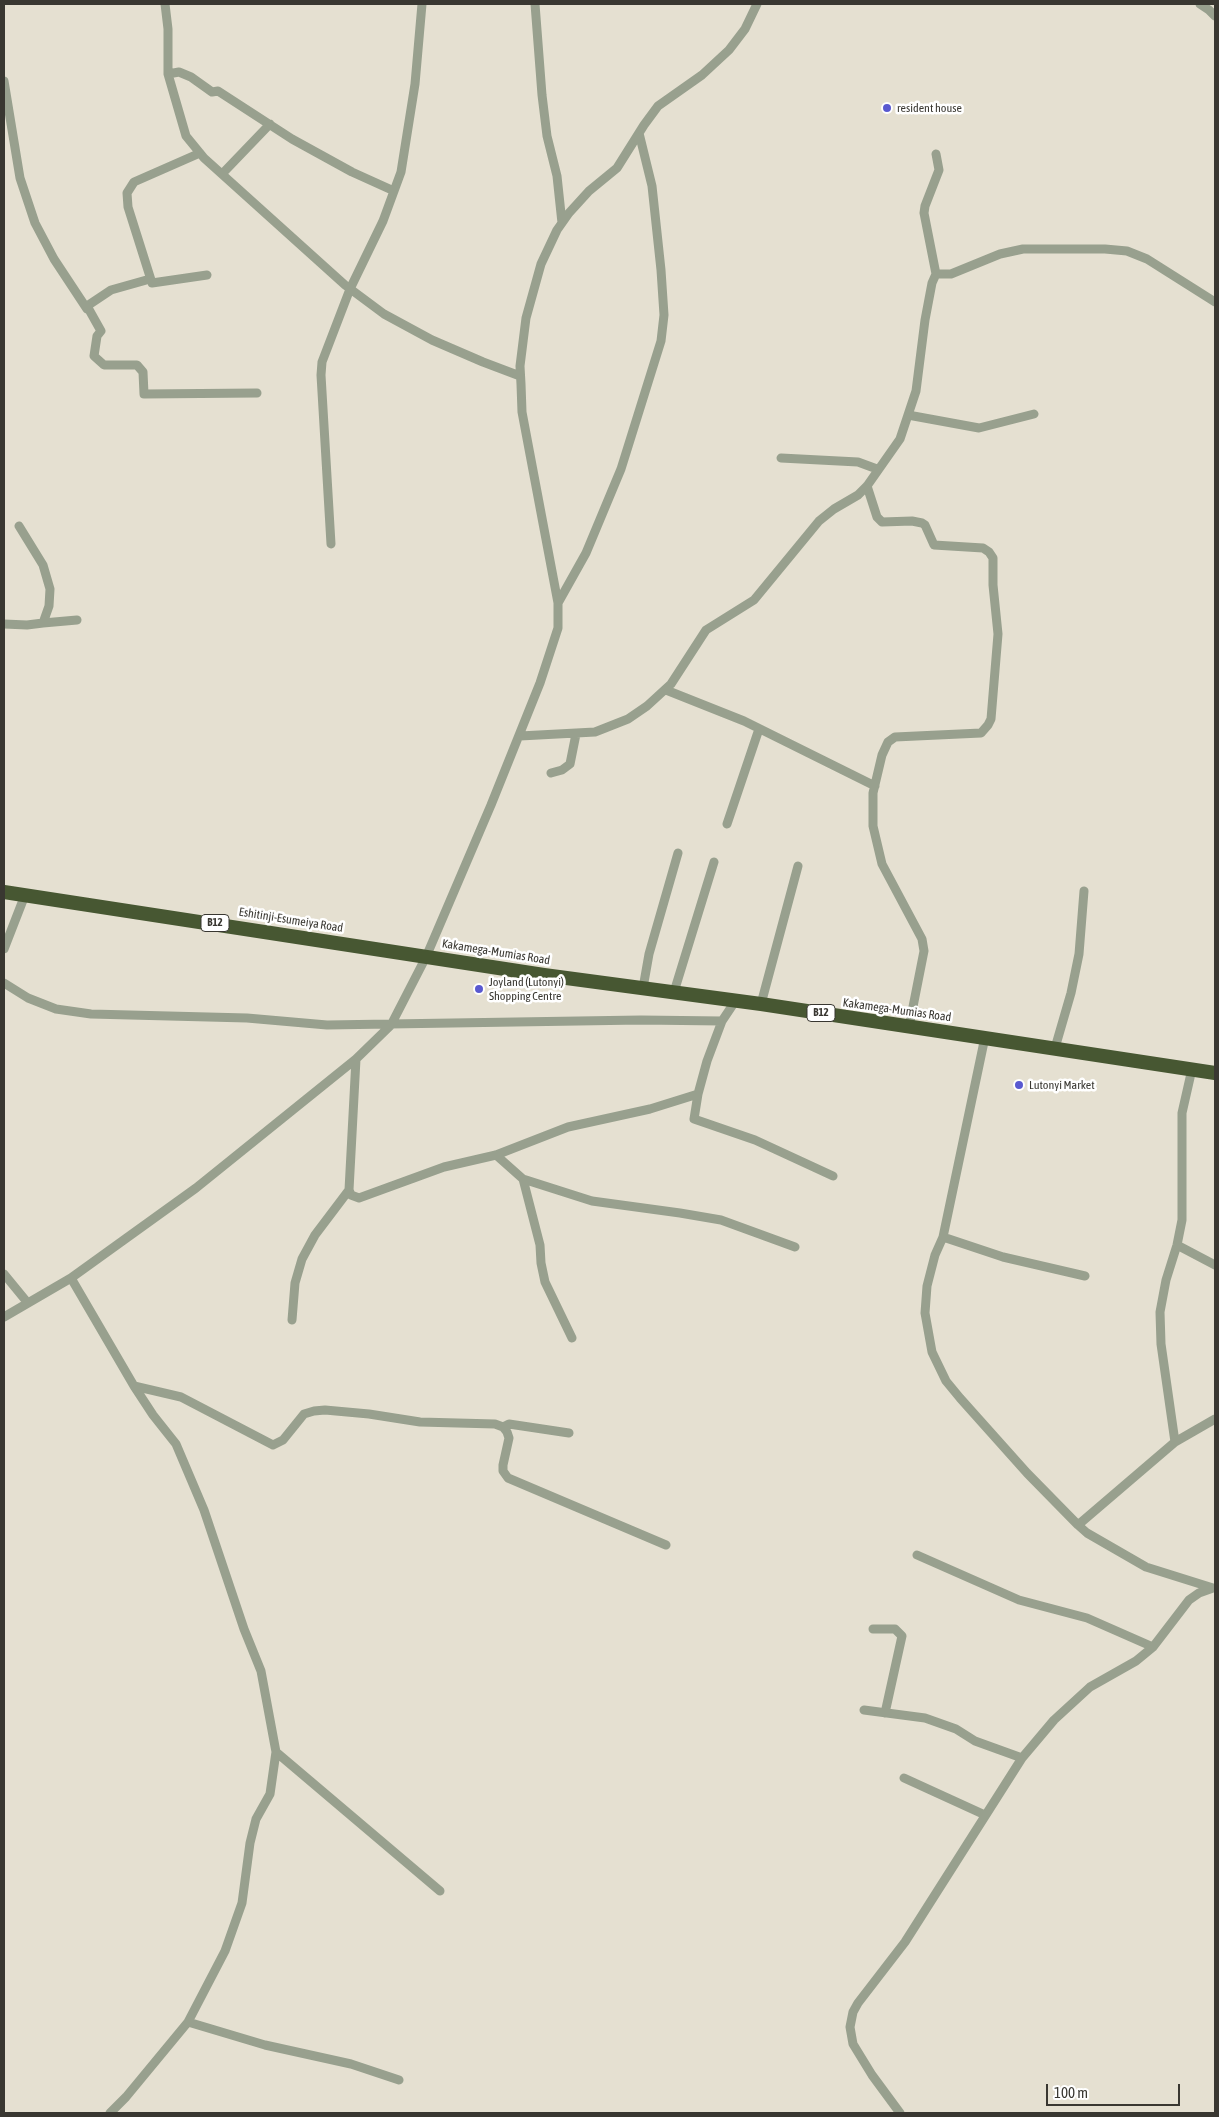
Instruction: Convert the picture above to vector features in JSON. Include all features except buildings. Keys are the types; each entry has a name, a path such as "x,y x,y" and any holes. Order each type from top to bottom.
{"highway":[{"name":"Eshitinji-Esumeiya Road","path":"4,892 426,957"},
{"name":"Kakamega-Mumias Road","path":"426,957 736,1000 1215,1073"}],"street":[{"path":"164,4 168,29 168,74 186,136 200,153 350,289 384,314 432,340 520,376"},
{"path":"331,544 320,375 322,362 350,289 384,221 401,172 415,84 422,4"},
{"path":"535,4 542,95 562,223"},
{"path":"4,1317 71,1278 196,1188 356,1059 391,1025 426,957 520,736 558,628 558,603 522,412 520,376 526,318 541,264 562,223 589,191 617,168 658,106 702,75 729,50 745,29 757,4"},
{"path":"1200,4 1210,10 1215,16"},
{"path":"168,74 179,72 191,77 212,92 218,91 292,139 352,172 394,191"},
{"path":"4,81 20,178 35,223 54,259 101,331 95,342 94,356 104,366 137,365 143,372 144,394 257,392"},
{"path":"222,174 270,124"},
{"path":"558,603 586,553 615,485 661,341 664,315 661,270 652,186 639,133"},
{"path":"200,153 134,182 127,193 128,207 152,283 207,274"},
{"path":"520,736 595,732 620,723 648,706 666,690 706,630 754,600 819,521 834,509 858,495 867,486 877,469 900,439 916,391 925,320 932,283 936,274 924,213 938,170 936,154"},
{"path":"936,274 951,274 1000,254 1022,249 1127,251 1146,259 1215,302"},
{"path":"87,309 86,306 110,290 150,279"},
{"path":"908,416 979,428 1034,414"},
{"path":"781,458 858,462 877,469"},
{"path":"867,486 877,517 882,522 917,522 926,525 931,540 936,546 984,548 990,552 993,558 993,584 998,634 991,719 981,733 895,737 888,742 882,755 875,786 873,826 882,864 922,939 924,950 909,1027"},
{"path":"19,526 43,565 50,589 50,606 43,623"},
{"path":"4,624 27,625 77,620"},
{"path":"666,690 759,729 875,786"},
{"path":"727,824 759,729"},
{"path":"551,773 562,770 570,764 576,734"},
{"path":"643,988 649,954 678,853"},
{"path":"674,992 714,862"},
{"path":"761,1004 798,866"},
{"path":"1054,1048 1071,993 1080,954 1084,891"},
{"path":"4,949 25,895"},
{"path":"4,982 28,998 56,1009 91,1014 247,1018 326,1025 641,1020 722,1021"},
{"path":"736,1000 722,1021 707,1061 698,1094 694,1119 755,1140 833,1176"},
{"path":"985,1037 943,1237 935,1255 927,1286 925,1313 932,1352 946,1381 960,1398 1027,1473 1078,1525 1088,1533 1146,1567 1214,1588"},
{"path":"292,1320 295,1283 302,1258 315,1234 349,1190 356,1059"},
{"path":"1174,1442 1161,1344 1160,1312 1166,1280 1177,1245 1183,1206 1181,1163 1182,1113 1192,1069"},
{"path":"349,1190 352,1195 364,1198 444,1167 496,1155 568,1127 650,1109 698,1094"},
{"path":"496,1155 523,1179 592,1201 721,1220 795,1247"},
{"path":"523,1179 540,1245 545,1282 572,1338"},
{"path":"943,1237 1003,1257 1085,1276"},
{"path":"1177,1245 1215,1265"},
{"path":"4,1274 27,1302"},
{"path":"71,1278 134,1386 153,1415 176,1444 204,1510 244,1629 261,1671 276,1752 270,1794 256,1819 250,1843 242,1903 225,1952 188,2022 126,2097 110,2113"},
{"path":"134,1386 181,1397 274,1444 283,1440 304,1414 325,1410 420,1422 495,1424 503,1427 509,1438 503,1465 503,1471 508,1478 666,1545"},
{"path":"1078,1525 1174,1442 1215,1419"},
{"path":"503,1427 510,1424 569,1433"},
{"path":"917,1555 1019,1600 1087,1618 1153,1647"},
{"path":"900,2113 872,2075 853,2044 850,2027 852,2012 905,1942 1022,1758 1072,1702 1090,1687 1136,1661 1153,1647 1189,1600 1199,1593 1214,1588"},
{"path":"873,1629 895,1629 902,1636 885,1713"},
{"path":"864,1710 925,1718 956,1729 975,1741 1022,1758"},
{"path":"276,1752 440,1891"},
{"path":"904,1778 985,1815"},
{"path":"188,2022 265,2045 351,2064 399,2080"}],"place":[{"name":"resident house","path":"887,108"},
{"name":"Joyland (Lutonyi) Shopping Centre","path":"479,989"},
{"name":"Lutonyi Market","path":"1019,1085"}]}
